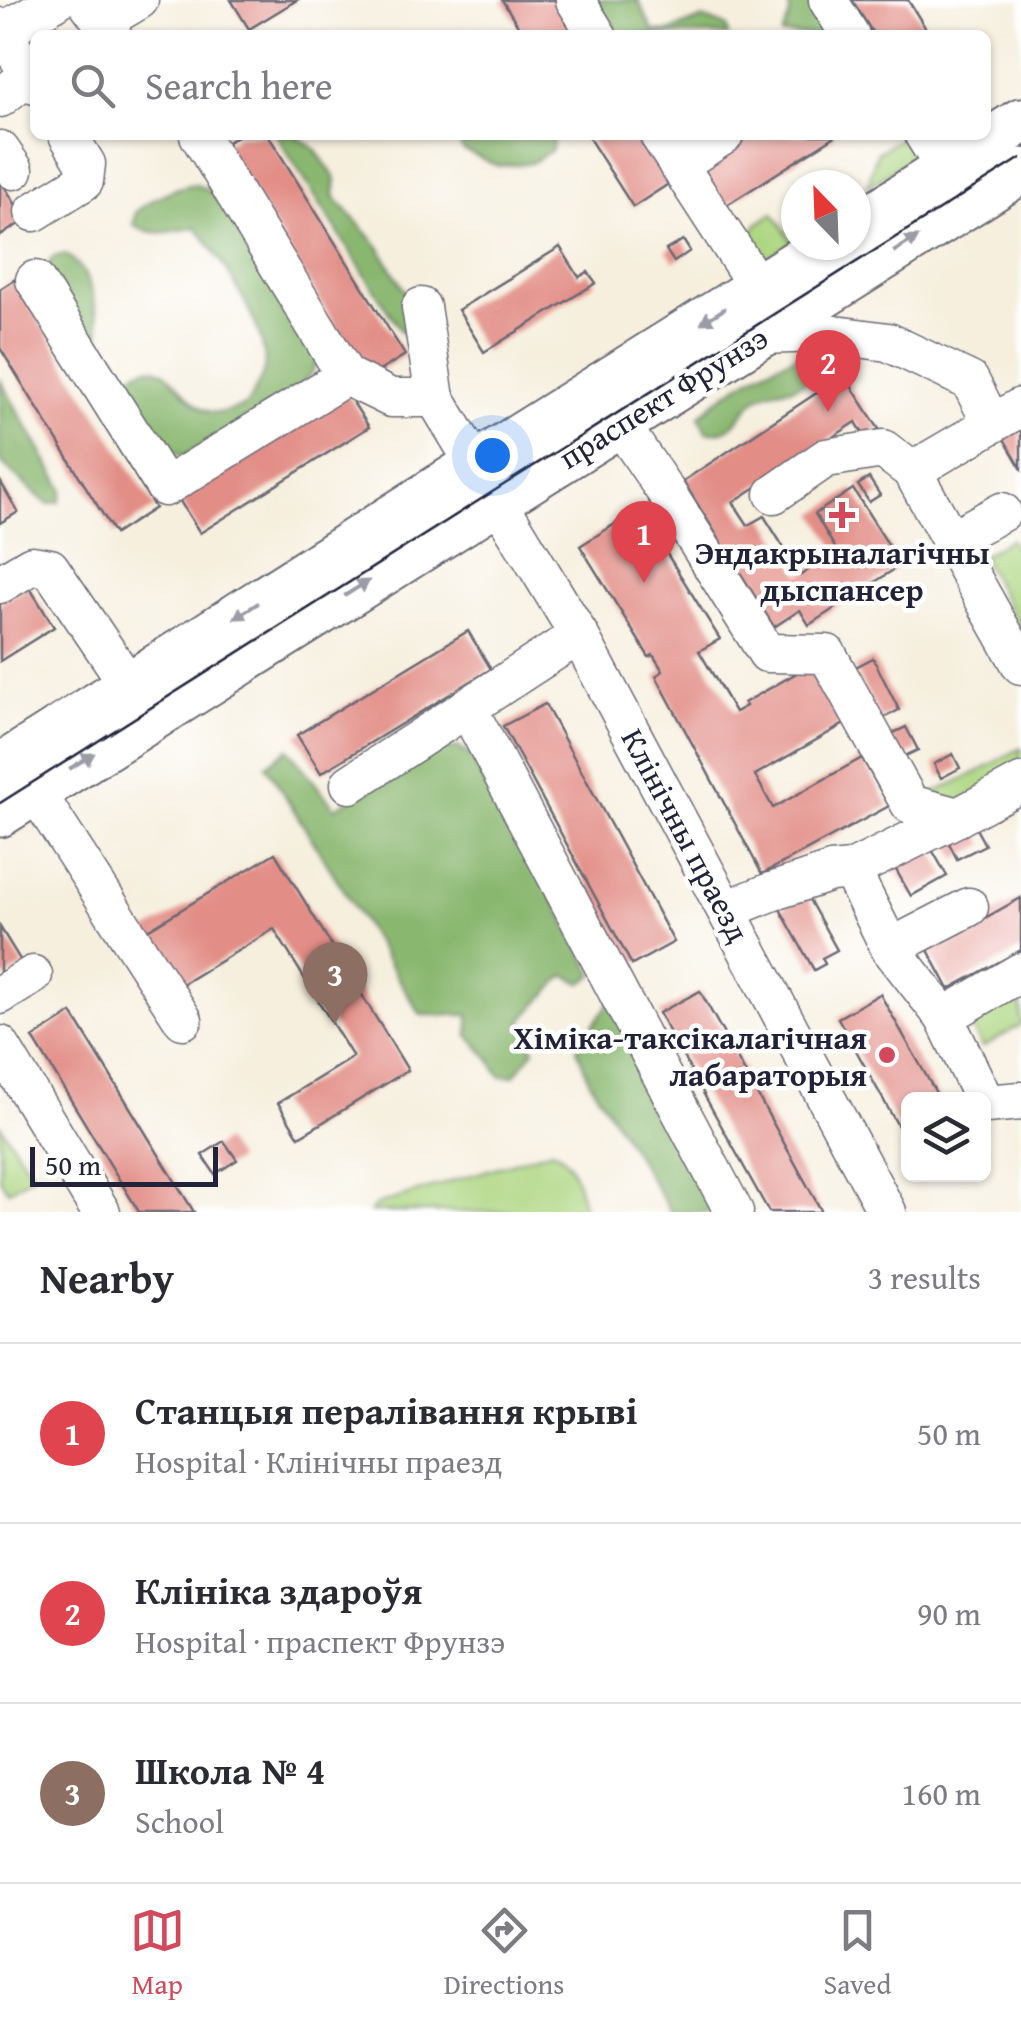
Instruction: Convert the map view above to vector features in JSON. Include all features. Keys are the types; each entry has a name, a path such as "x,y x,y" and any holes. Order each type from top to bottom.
{"main road":[{"name":"праспект Фрунзэ","path":"871,217 1021,121"},
{"name":"праспект Фрунзэ","path":"487,482 620,424 766,315 946,170 1021,172"},
{"name":"праспект Фрунзэ","path":"12,783 487,482 766,315 813,260"}],"street":[{"path":"21,85 1,30 57,0"},
{"path":"100,19 138,0"},
{"path":"576,0 594,30"},
{"path":"828,0 847,30"},
{"path":"34,212 84,182 86,164 71,140"},
{"path":"202,140 346,376 392,398 435,398 421,307"},
{"path":"705,140 668,150 766,315 820,333 888,342 970,380 1006,416 912,471"},
{"path":"35,280 165,488 346,376"},
{"name":"Клінічны праезд","path":"435,398 579,635 887,1212"},
{"path":"620,424 767,653 826,654 910,804 958,817"},
{"path":"774,494 826,458 883,449 912,471 1021,665"},
{"path":"952,539 1002,512"},
{"path":"0,584 32,565 50,568 140,702"},
{"path":"350,784 579,635"},
{"path":"467,708 734,1212"},
{"path":"12,783 183,1020"},
{"path":"726,910 831,872 851,870 1021,783"},
{"path":"851,870 890,948 944,1017 986,1104 1021,1101"},
{"path":"890,948 968,906"},
{"path":"944,1017 1021,972"},
{"path":"0,995 33,975"},
{"path":"0,1045 101,1212"}],"green space":[{"path":"588,0 638,0 653,30 609,30"},
{"path":"789,0 820,0 830,30 784,30 790,15"},
{"path":"703,18 727,30 674,30"},
{"path":"279,140 302,140 314,148 336,179 334,196 379,247 409,298 412,339 400,330"},
{"path":"458,140 553,140 552,150 531,163 498,166 463,150"},
{"path":"897,140 913,140 921,151 871,184 877,153"},
{"path":"194,184 218,194 317,358 313,371 296,391 183,457 144,424 132,400 130,376 145,368 158,369 201,408 214,413 246,405 265,363 255,322 244,300 196,227 156,232 134,225 136,212 142,207"},
{"path":"773,213 781,225 781,250 760,263 746,241 757,224"},
{"path":"65,254 87,279 100,334 87,336 46,269 53,257"},
{"path":"801,355 815,367 814,376 796,386 765,393 731,427 707,432 699,417 708,408 761,372"},
{"path":"0,380 63,489 60,502 47,504 0,462"},
{"path":"1010,539 1014,548 1021,545 1021,630 981,556"},
{"path":"458,747 483,764 594,975 582,983 565,975 522,1020 534,1050 514,1076 500,1076 469,1036 469,1015 421,1015 266,765 288,749 335,808 424,755"},
{"path":"1021,748 1021,770 943,810 921,799 980,771"},
{"path":"1021,983 1021,1025 983,1047 965,1016"},
{"path":"613,997 720,1212 671,1212 589,1080 577,1048"},
{"path":"0,1125 33,1175 8,1191 0,1179"},
{"path":"552,1150 571,1168 585,1212 370,1212 376,1205"}],"building":[{"path":"231,0 297,0 249,29"},
{"path":"502,0 558,0 577,30 521,30"},
{"path":"852,0 908,0 926,29 924,30 871,30"},
{"path":"231,140 271,140 405,355 368,378 223,145"},
{"path":"590,140 647,140 673,181 633,207"},
{"path":"739,140 829,140 781,170 719,210 693,169"},
{"path":"0,179 25,220 0,236"},
{"path":"683,240 690,251 674,262 666,250"},
{"path":"560,247 579,277 588,272 596,283 484,352 458,310"},
{"path":"14,280 155,508 115,534 0,348 0,289"},
{"name":"Эндакрыналагічны дыспансер","path":"844,375 879,429 865,437 856,422 733,502 748,525 764,516 801,575 837,551 815,514 853,489 901,565 809,625 800,610 774,627 683,481"},
{"path":"345,390 369,427 200,533 176,495"},
{"path":"1021,429 1021,468 1004,439"},
{"path":"869,478 880,495 869,502 858,485"},
{"path":"0,481 18,512 0,523"},
{"path":"639,509 720,639 699,651 735,712 811,665 846,723 755,775 773,808 862,758 889,806 762,874 656,676 663,671 653,655 649,657 580,546"},
{"path":"28,585 54,627 0,661 0,602"},
{"path":"468,631 491,669 321,773 297,735"},
{"path":"873,658 899,710 881,719 854,668"},
{"path":"545,704 674,942 632,965 503,726"},
{"path":"906,727 918,750 901,758 889,735"},
{"path":"953,754 960,768 941,778 934,764"},
{"path":"974,825 985,845 957,859 947,839"},
{"path":"931,848 947,876 911,896 895,868"},
{"path":"275,853 408,1070 299,1137 278,1103 353,1057 274,929 179,986 146,931"},
{"path":"806,894 837,950 822,958 825,964 814,970 780,909"},
{"path":"1021,898 1021,950 949,989 928,950"},
{"path":"0,927 24,966 0,981"},
{"path":"700,991 822,1212 769,1212 707,1100 659,1013"},
{"name":"Хіміка-таксікалагічная лабараторыя","path":"880,994 935,1092 901,1092 901,1131 838,1018"},
{"path":"72,1013 194,1212 139,1212 33,1038"},
{"path":"224,1141 237,1160 215,1174 202,1155"}],"tram line":[{"path":"0,803 1021,158"}],"place":[{"name":"Клініка здароўя","path":"828,412"},
{"name":"Эндакрыналагічны дыспансер","path":"842,515"},
{"name":"Станцыя пералівання крыві","path":"644,583"},
{"name":"Школа № 4","path":"335,1024"},
{"name":"Хіміка-таксікалагічная лабараторыя","path":"887,1055"}]}
